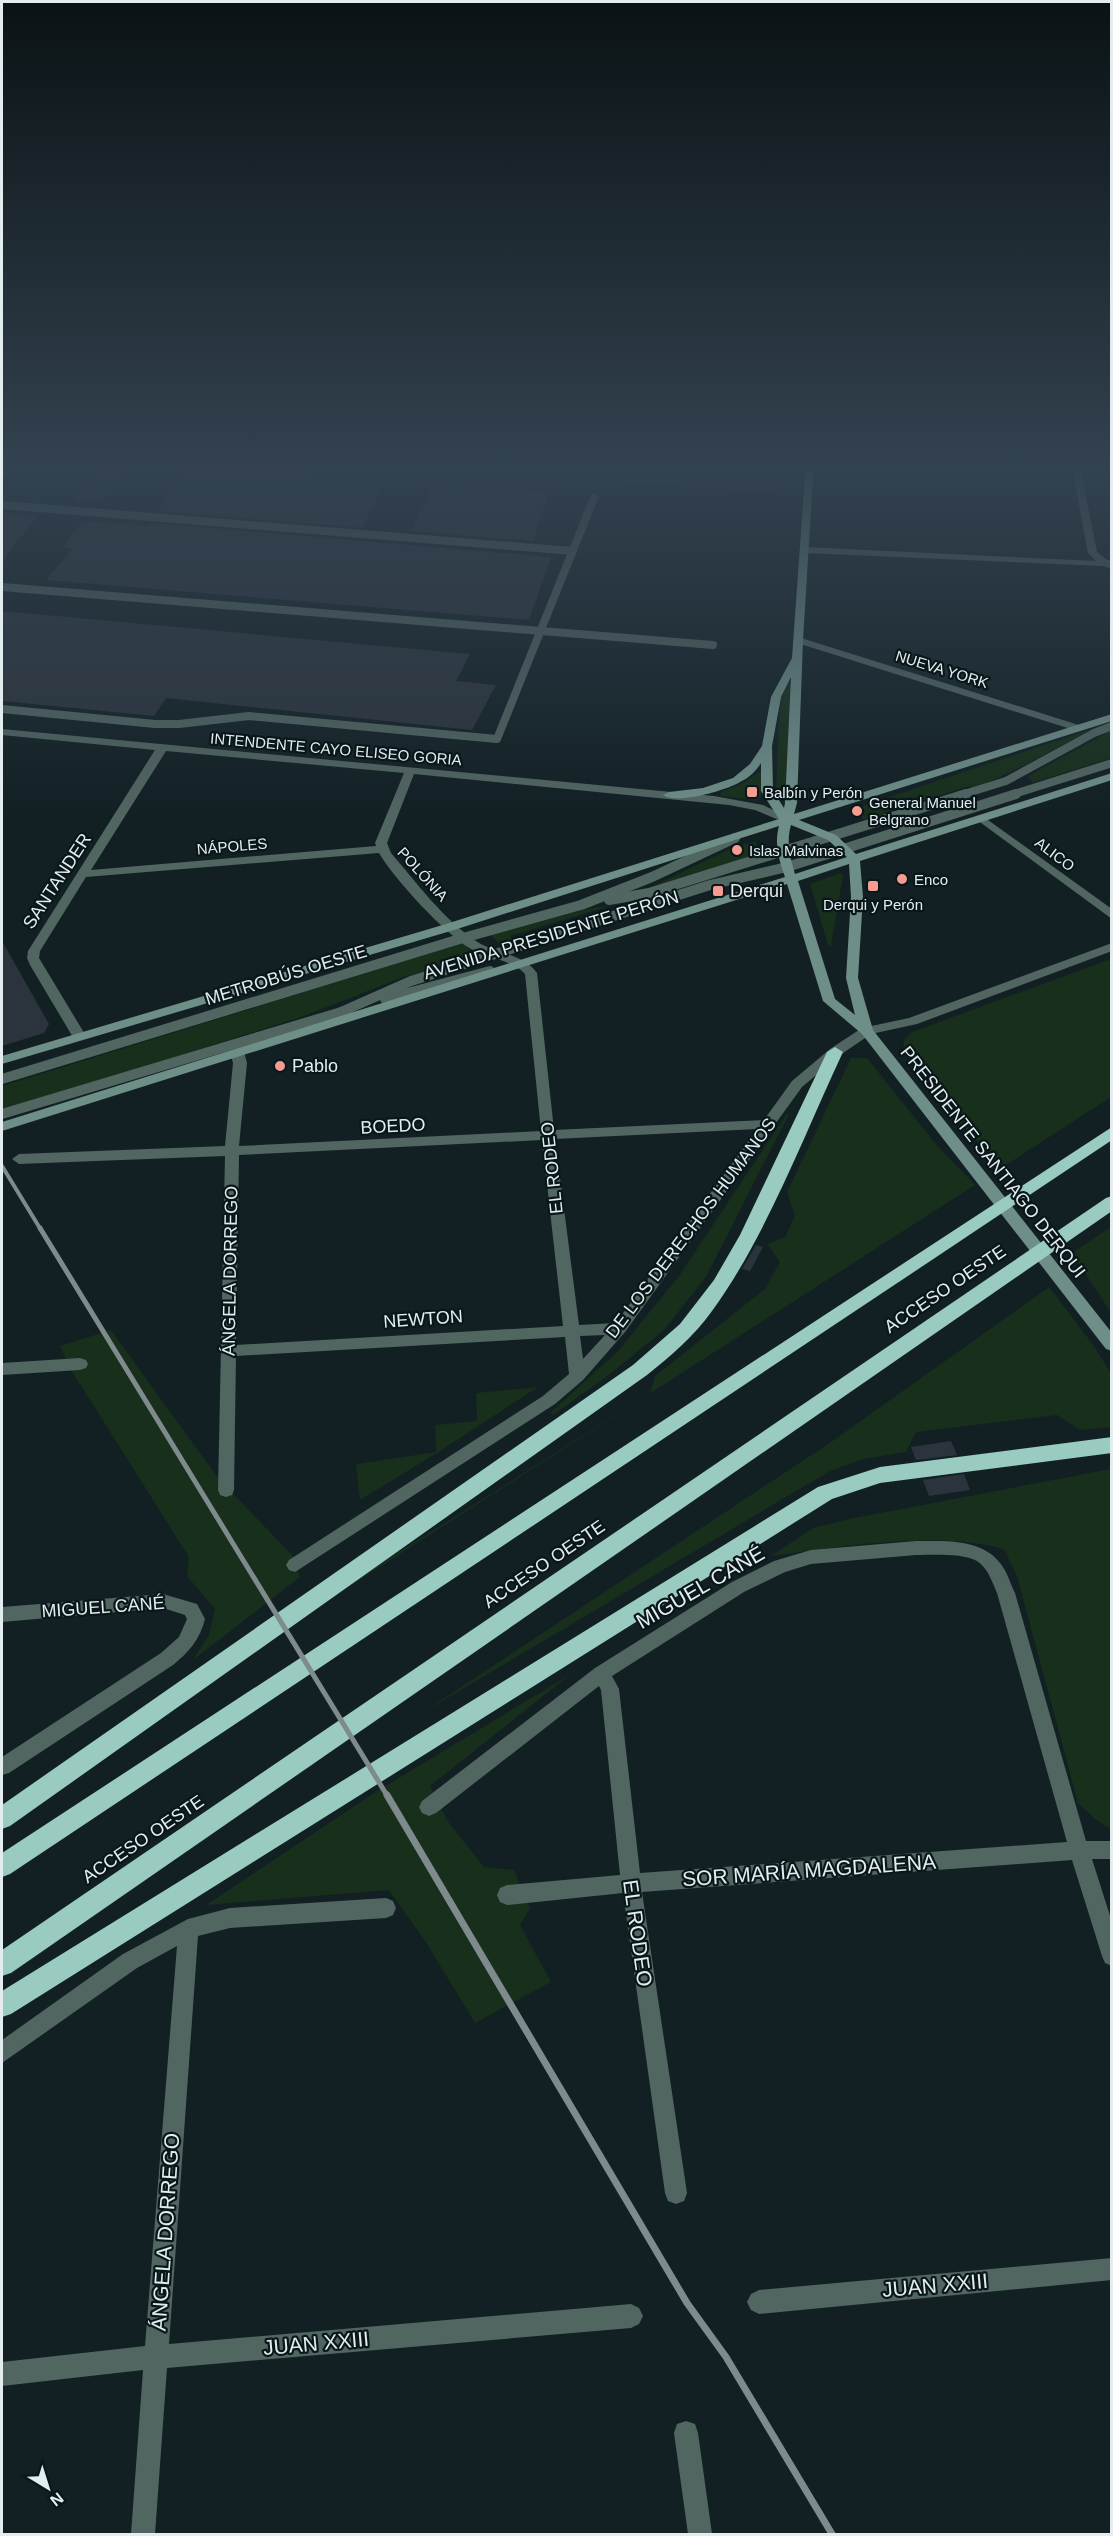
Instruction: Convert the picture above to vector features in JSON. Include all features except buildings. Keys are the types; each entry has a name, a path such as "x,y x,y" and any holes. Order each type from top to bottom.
{"highway":[{"path":"2,1818 640,1370 677,1341 714,1297 740,1255 835,1052"},
{"name":"ACCESO OESTE","path":"2,1866 1112,1132"},
{"name":"ACCESO OESTE","path":"2,1964 1112,1202"},
{"path":"2,2005 825,1493 880,1474 1112,1445"}],"main road":[{"path":"783,854 782,836 791,803 803,580"},
{"path":"797,656 776,697 767,746 767,791 786,820 813,827 832,838 854,859"},
{"name":"AVENIDA PRESIDENTE PERÓN","path":"2,1060 450,927 1112,717"},
{"path":"669,795 706,790 743,776 754,766 767,746"},
{"name":"AVENIDA PRESIDENTE PERÓN","path":"2,1127 522,963 789,873 854,859 1112,776"},
{"name":"PRESIDENTE SANTIAGO DERQUI","path":"783,854 829,1001 867,1031 1112,1345"},
{"name":"PRESIDENTE SANTIAGO DERQUI","path":"854,859 857,880 852,981 867,1031"}],"street":[{"name":"NUEVA YORK","path":"798,640 1078,728"},
{"name":"INTENDENTE CAYO ELISEO GORIA","path":"2,732 669,795 754,805 770,810 786,820"},
{"name":"SANTANDER","path":"79,1036 33,958 34,951 162,748"},
{"name":"POLÓNIA","path":"410,771 381,843 382,849 450,927 463,938 493,956 522,963"},
{"name":"ALICO","path":"981,818 1112,915"},
{"name":"NÁPOLES","path":"84,874 382,849"},
{"name":"DE LOS DERECHOS HUMANOS","path":"295,1565 549,1400 577,1376 620,1328 797,1084 835,1052 867,1031 912,1021 1112,947"},
{"name":"EL RODEO","path":"522,963 531,973 577,1376"},
{"name":"ÁNGELA DORREGO","path":"226,1490 232,1151 240,1063 237,1052"},
{"name":"BOEDO","path":"19,1159 232,1151 769,1124"},
{"name":"NEWTON","path":"228,1351 570,1329 620,1328"},
{"path":"2,1369 80,1364"},
{"name":"MIGUEL CANÉ","path":"429,1808 601,1674 729,1593 780,1566 812,1557 916,1548 950,1548 982,1555 995,1569 1006,1593 1079,1850 1112,1956"},
{"name":"MIGUEL CANÉ","path":"2,1614 163,1601 191,1608 196,1619 190,1637 167,1659 2,1767"},
{"name":"EL RODEO","path":"601,1674 610,1689 631,1883 676,2193"},
{"name":"SOR MARÍA MAGDALENA","path":"507,1895 631,1883 1079,1850 1112,1850"},
{"path":"2,2052 130,1961 188,1929 230,1918 386,1908"},
{"name":"ÁNGELA DORREGO","path":"143,2535 188,1929"},
{"name":"JUAN XXIII","path":"759,2302 1112,2269"},
{"name":"JUAN XXIII","path":"2,2374 156,2357 631,2316"},
{"path":"686,2433 700,2535"}],"lane":[{"path":"2,709 155,724 179,724 249,716 497,739 562,580"},
{"path":"2,587 713,645"},
{"name":"METROBÚS OESTE","path":"2,1079 463,938 581,905 649,893 783,854 1006,782 1094,733 1112,726"},
{"path":"341,1012 411,981 710,885 789,873 845,849 1112,763"},
{"name":"METROBÚS OESTE","path":"581,905 652,877 736,838"},
{"path":"2,1114 341,1012 470,975 522,963"}],"green space":[{"path":"792,679 785,803 776,792 780,699"},
{"path":"1092,729 974,789 969,786 864,820 851,810"},
{"path":"1111,731 1111,758 1032,783 1028,776"},
{"path":"761,771 761,796 757,800 721,796 721,792 745,782"},
{"path":"756,841 757,854 651,887 732,848"},
{"path":"840,873 843,875 831,946 828,945 810,884"},
{"path":"613,905 510,936 518,944 503,948 491,935 587,909"},
{"path":"463,943 476,956 401,978 304,1016 2,1112 2,1086"},
{"path":"1111,959 1111,1097 1003,1167 960,1123 903,1045 905,1038 912,1032"},
{"path":"851,1058 867,1058 935,1143 975,1185 314,1609 309,1609 650,1393 655,1376 765,1289 780,1262 767,1244 785,1237 795,1216 787,1192"},
{"path":"789,1114 706,1277 664,1330 610,1374 553,1415 550,1413 618,1351 679,1276 786,1115"},
{"path":"1111,1227 1111,1313 1072,1253"},
{"path":"1049,1287 1091,1342 1111,1373 1111,1427 1080,1430 1057,1415 916,1432 906,1452 864,1459 830,1471 422,1713 834,1440"},
{"path":"111,1330 218,1478 295,1558 300,1577 193,1660 209,1635 215,1609 187,1576 189,1557 71,1370 60,1346"},
{"path":"538,1387 437,1453 360,1500 356,1464 436,1452 435,1425 477,1421 476,1393"},
{"path":"1111,1469 1111,1829 1095,1819 1078,1803 1017,1576 1004,1549 977,1543 918,1540 771,1556 813,1528 854,1518"},
{"path":"571,1674 430,1786 449,1823 484,1867 514,1870 530,1909 520,1925 551,1982 475,2023 427,1944 389,1890 206,1905 374,1793"}],"railway":[{"path":"2,1166 41,1230"},
{"path":"40,1228 388,1797"},
{"path":"387,1795 687,2303 726,2357 832,2534"}],"place":[{"name":"Balbín y Perón","path":"752,792"},
{"name":"General Manuel Belgrano","path":"857,811"},
{"name":"Islas Malvinas","path":"737,850"},
{"name":"Enco","path":"902,879"},
{"name":"Derqui y Perón","path":"873,886"},
{"name":"Derqui","path":"718,891"},
{"name":"Pablo","path":"280,1066"}]}
